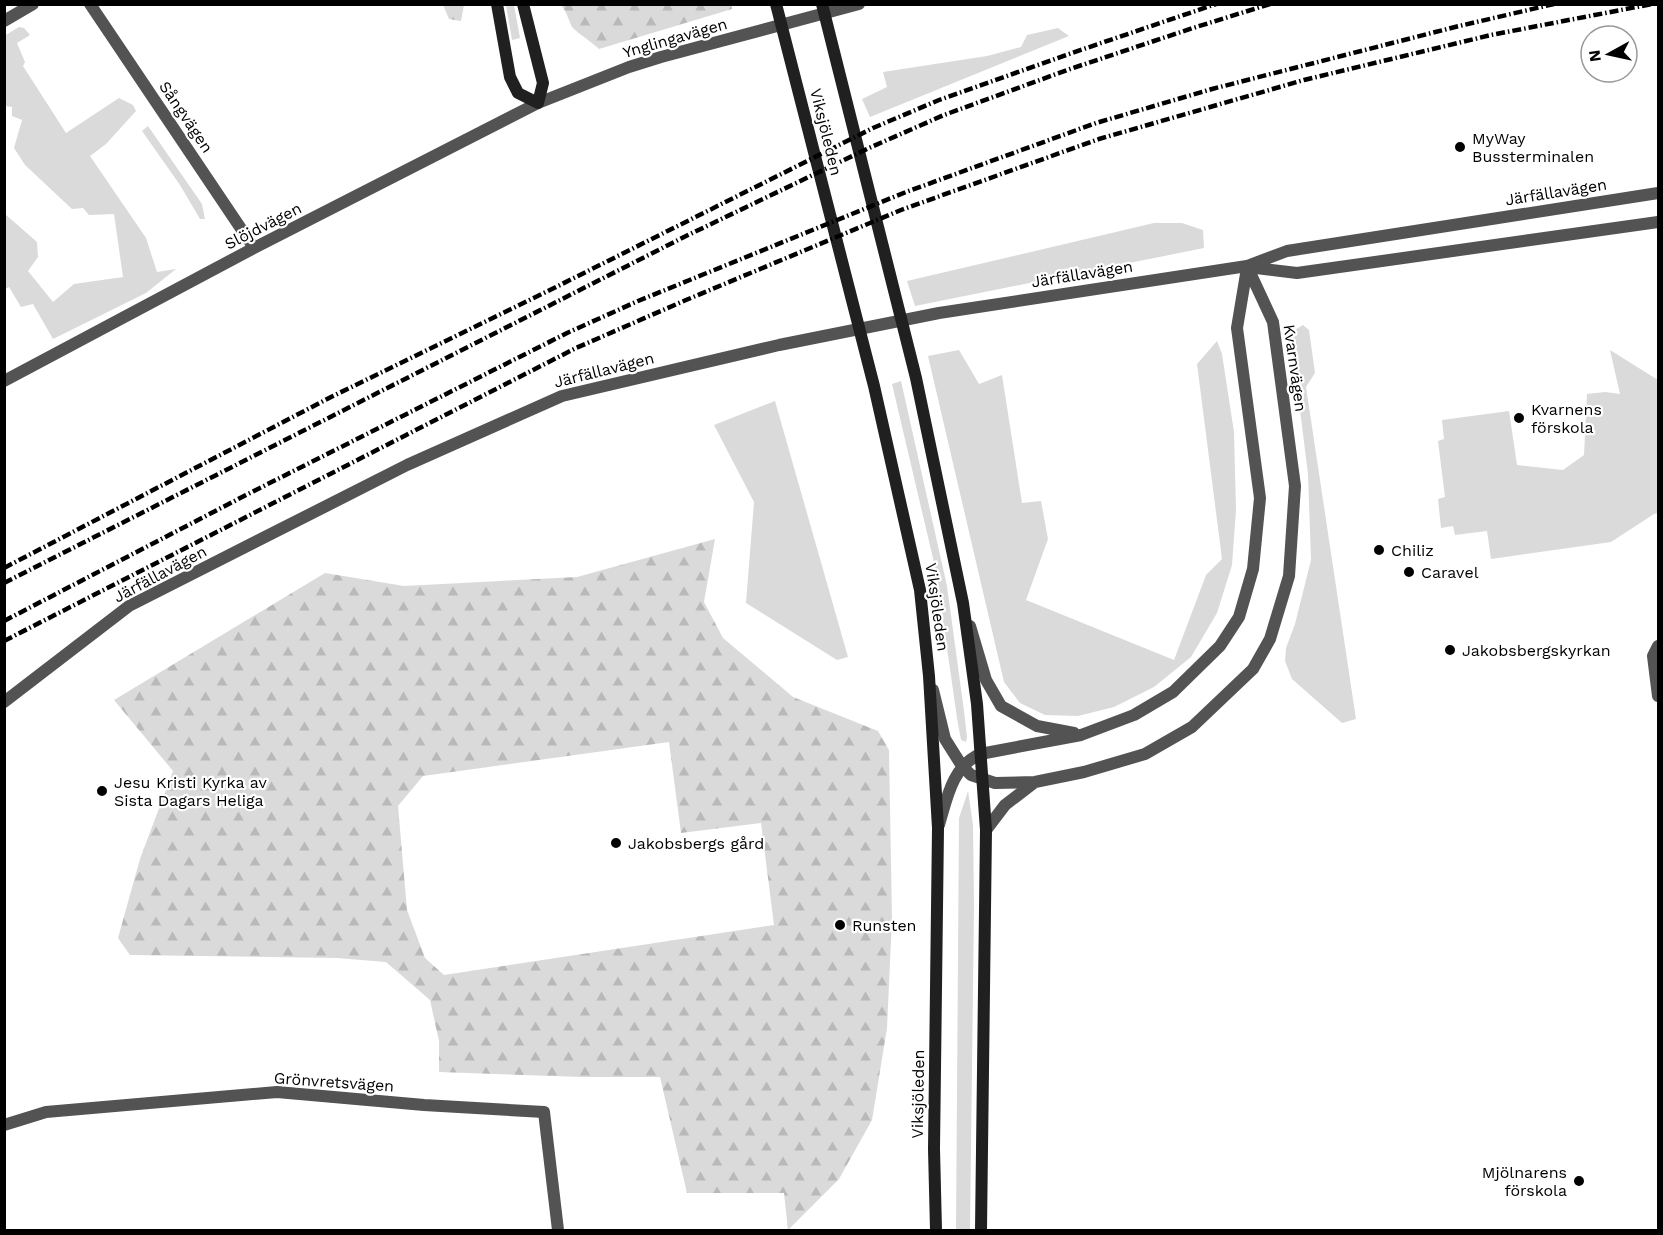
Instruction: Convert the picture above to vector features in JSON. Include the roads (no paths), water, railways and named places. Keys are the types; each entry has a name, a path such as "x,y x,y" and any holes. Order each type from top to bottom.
{"main road":[{"path":"497,4 510,77 518,93 538,103 543,83 523,4"},
{"name":"Viksjöleden","path":"776,4 874,386 921,590 929,676 938,828 934,1149 936,1230"},
{"name":"Viksjöleden","path":"822,4 916,378 963,603 977,704 986,831 981,1230"}],"street":[{"path":"4,21 33,4"},
{"name":"Sångvägen","path":"90,4 254,248"},
{"name":"Ynglingavägen","path":"538,103 661,57 859,4"},
{"name":"Slöjdvägen","path":"4,381 254,248 538,103"},
{"name":"Järfällavägen","path":"4,702 129,606 407,465 562,396 779,345 939,313 1247,266 1287,251 1659,193"},
{"name":"Järfällavägen","path":"1247,266 1298,273 1659,222"},
{"path":"938,828 951,787 962,766 970,759 980,754 1081,735 1134,715 1173,692 1220,646 1239,617 1253,569 1260,498 1238,328 1247,266"},
{"name":"Kvarnvägen","path":"982,780 995,783 1035,782 1084,772 1145,754 1192,727 1253,669 1270,639 1289,576 1295,486 1273,322 1247,266"},
{"path":"963,603 986,681 1001,706 1037,726 1081,735"},
{"path":"1659,646 1653,656 1659,696"},
{"path":"929,676 945,739 962,766 971,775 982,780"},
{"name":"Kvarnvägen","path":"986,831 1005,805 1035,782"},
{"name":"Grönvretsvägen","path":"4,1125 46,1112 277,1092 423,1105 544,1112 558,1230"}],"railway":[{"path":"4,568 331,397 873,128 939,100 1216,4"},
{"path":"4,583 684,237 869,148 944,115 1070,69 1270,4"},
{"path":"4,621 246,495 567,333 638,301 906,192 1096,123 1212,89 1554,4"},
{"path":"4,641 576,348 901,210 1099,139 1304,80 1491,35 1652,4"}],"place":[{"name":"MyWay Bussterminalen","path":"1460,147"},
{"name":"Kvarnens förskola","path":"1519,418"},
{"name":"Chiliz","path":"1379,550"},
{"name":"Caravel","path":"1409,572"},
{"name":"Jakobsbergskyrkan","path":"1450,650"},
{"name":"Jesu Kristi Kyrka av Sista Dagars Heliga","path":"102,791"},
{"name":"Jakobsbergs gård","path":"616,843"},
{"name":"Runsten","path":"840,925"},
{"name":"Mjölnarens förskola","path":"1579,1181"}]}
